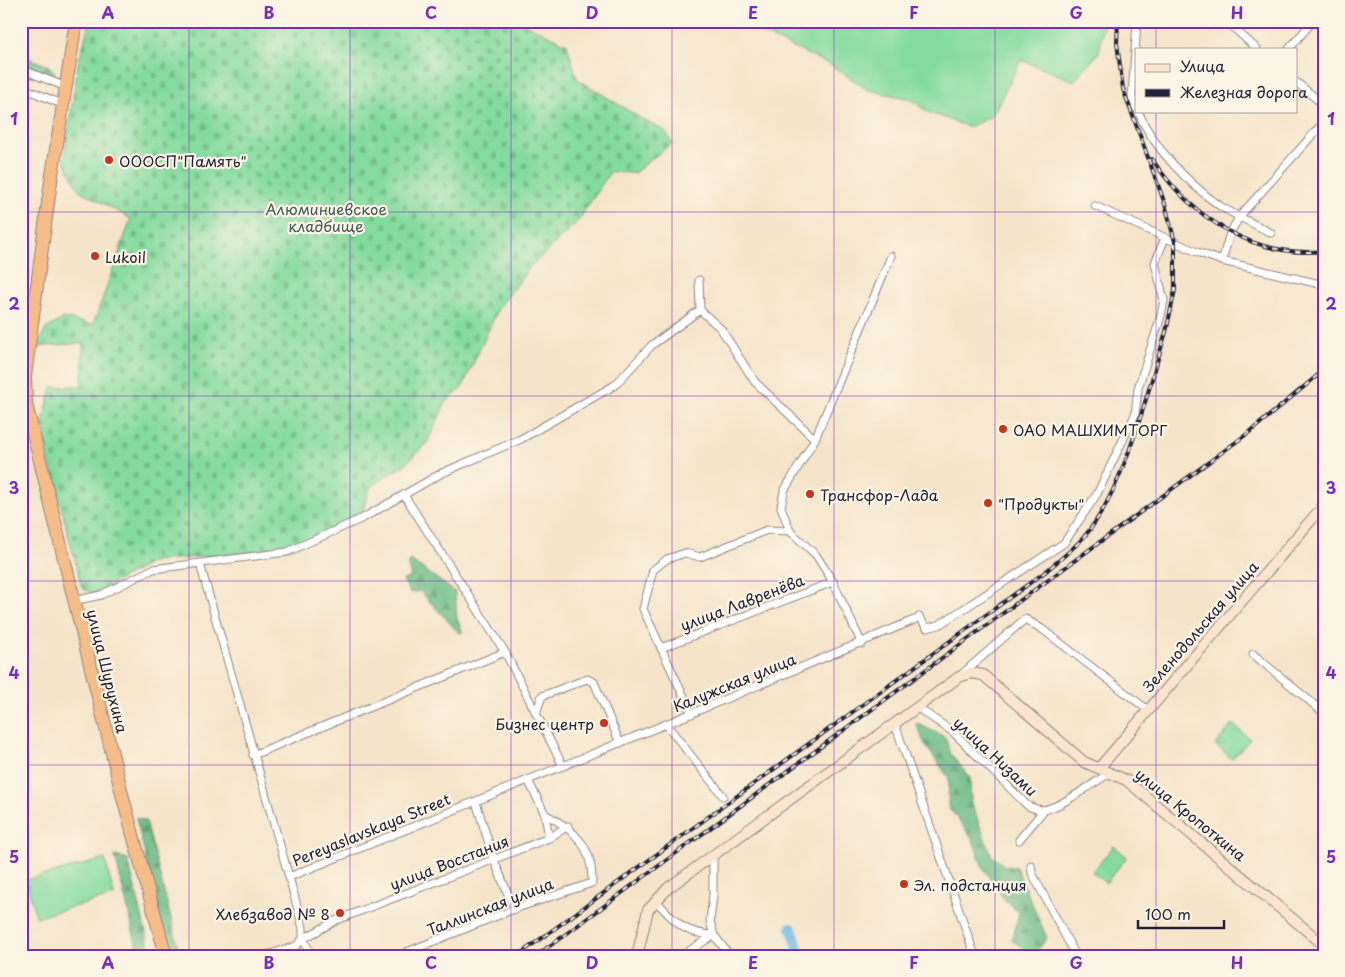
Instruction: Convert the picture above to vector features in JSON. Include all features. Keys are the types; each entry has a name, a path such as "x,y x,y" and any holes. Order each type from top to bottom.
{"highway":[{"path":"23,392 76,21"},
{"name":"улица Шурухина","path":"23,392 120,789 166,956"}],"street":[{"path":"1135,48 1137,21"},
{"path":"1226,21 1256,48"},
{"path":"1290,48 1313,21"},
{"path":"1135,51 1132,97 1135,105"},
{"path":"21,69 66,87"},
{"path":"1298,84 1324,105"},
{"path":"21,87 64,105"},
{"path":"1138,112 1144,126 1178,169 1221,206 1271,233"},
{"path":"1222,261 1230,233 1240,216 1324,122"},
{"path":"1095,206 1165,238 1222,261 1324,285"},
{"name":"Калужская улица","path":"563,766 862,644 917,619 927,628 939,625 1052,551 1073,533 1101,486 1135,415 1138,388 1161,316 1164,300 1155,263 1165,238"},
{"path":"862,644 833,582 816,555 790,531 781,507 784,491 814,439 891,256"},
{"path":"699,280 700,310 721,329 755,382 814,439"},
{"path":"74,601 101,595 153,569 286,552 362,518 442,473 521,439 615,385 652,346 700,310"},
{"path":"404,495 505,652 563,766"},
{"name":"Зеленодольская улица","path":"1100,767 1324,505"},
{"path":"692,714 643,610 653,570 667,559 685,553 700,557 767,530 790,531"},
{"path":"200,564 289,877"},
{"name":"улица Лавренёва","path":"661,648 833,582"},
{"path":"638,956 648,910 668,888 918,708 959,677 1025,619 1042,629 1148,710"},
{"path":"253,755 505,652"},
{"path":"1253,654 1324,714"},
{"name":"улица Кропоткина","path":"959,677 971,673 983,675 1084,762 1100,767 1126,780 1324,945"},
{"path":"536,712 542,696 587,679 594,682 620,743"},
{"name":"улица Низами","path":"918,708 953,732 1028,806 1044,810 1078,793 1111,772"},
{"path":"666,724 723,796"},
{"path":"895,724 975,956"},
{"name":"Pereyaslavskaya Street","path":"303,939 303,928 289,877 563,766"},
{"path":"528,780 545,814 549,838"},
{"path":"476,802 494,860 514,909"},
{"path":"1019,840 1044,810"},
{"path":"545,814 568,826"},
{"name":"улица Восстания","path":"303,939 337,920 549,838 568,826"},
{"name":"Таллинская улица","path":"397,956 514,909 592,883 593,869 586,848 568,826"},
{"path":"713,854 713,895 710,921 714,935 730,956"},
{"path":"1031,865 1032,873 1076,956"},
{"path":"656,901 680,926 688,931 697,934 714,935"},
{"path":"681,956 714,935"},
{"path":"264,956 296,946 303,939 312,956"}],"green space":[{"name":"Алюминиевское кладбище","path":"90,21 519,21 567,44 577,79 665,131 672,143 634,173 610,172 578,221 530,267 498,309 462,388 446,402 427,443 406,464 370,487 361,515 292,548 154,561 93,594 82,588 41,429 52,387 82,386 83,343 37,347 46,329 64,318 93,325 131,219 79,190 64,160 78,64"},
{"path":"735,21 1104,21 1099,53 1074,81 1021,60 992,116 969,127 928,112 910,99 868,90 831,65"},
{"path":"21,55 49,66 56,73 47,75 21,65"},
{"path":"411,560 455,592 457,619 463,632 459,633 420,591 410,593 403,580 411,577 408,566"},
{"path":"916,723 945,737 951,754 970,778 971,803 992,856 1005,866 1016,867 1047,938 1035,954 1012,941 1019,913 1003,898 982,866 973,840 948,806 949,778 925,745"},
{"path":"1233,724 1250,739 1232,759 1215,745"},
{"path":"136,818 146,821 178,946 176,956 169,952"},
{"path":"1114,846 1127,857 1106,883 1092,872"},
{"path":"115,856 128,860 152,956 139,956"},
{"path":"105,859 114,896 36,917 26,880"}],"waterway":[{"path":"791,927 801,956"}],"railway":[{"path":"517,956 1045,572 1083,538 1098,518 1111,495 1133,441 1166,332 1175,290 1175,242 1165,204 1123,89 1117,43 1118,21"},
{"path":"1152,159 1167,180 1185,199 1204,215 1226,229 1248,240 1273,248 1298,252 1324,251"},
{"path":"536,956 1251,431 1324,370"}],"place":[{"name":"ОООСП\"Память\"","path":"109,160"},
{"name":"Lukoil","path":"95,256"},
{"name":"ОАО МАШХИМТОРГ","path":"1003,429"},
{"name":"Трансфор-Лада","path":"810,494"},
{"name":"\"Продукты\"","path":"988,503"},
{"name":"Бизнес центр","path":"604,723"},
{"name":"Эл. подстанция","path":"904,884"},
{"name":"Хлебзавод № 8","path":"340,913"}]}
